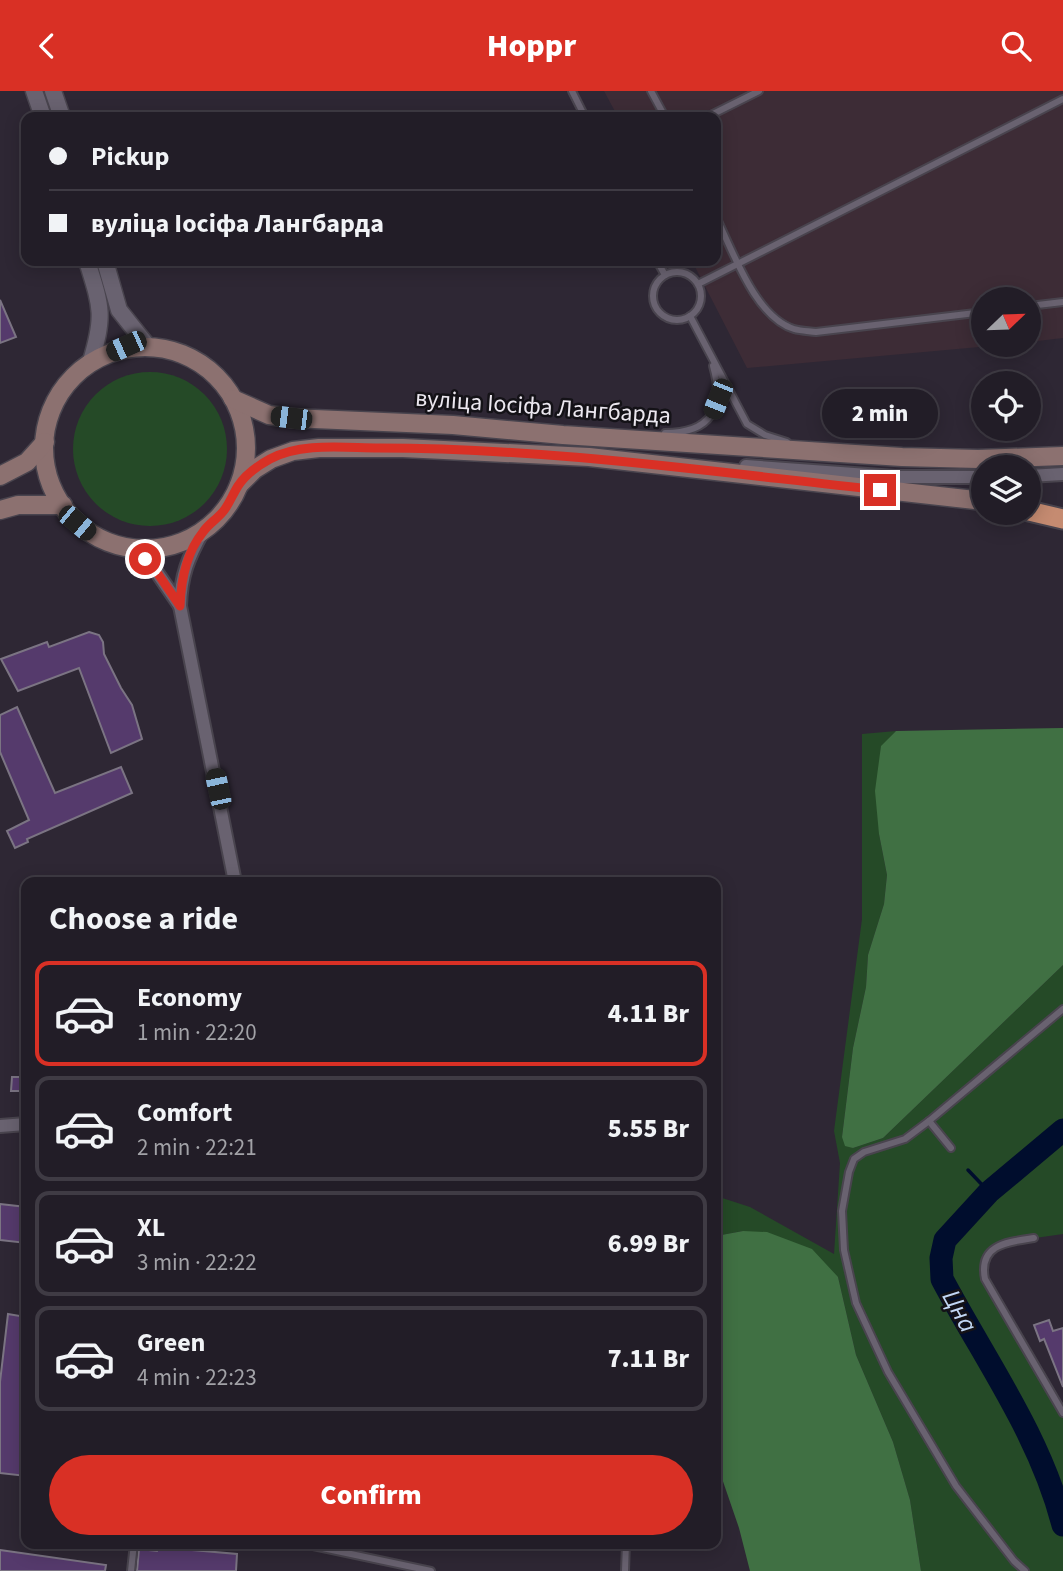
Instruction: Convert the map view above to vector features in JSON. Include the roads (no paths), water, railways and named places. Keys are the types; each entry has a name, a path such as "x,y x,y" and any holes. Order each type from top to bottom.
{"highway":[{"path":"1041,514 1063,519"}],"main road":[{"path":"146,344 165,347 192,357 216,375 239,412 245,441 244,463 239,485 224,510 203,531 170,547 134,551 118,548 93,537 77,523 64,505 49,475 44,458 44,442 51,415 74,375 91,361 126,346 146,344"},
{"name":"вуліца Іосіфа Лангбарда","path":"233,399 269,415 291,418 453,425 902,457 978,459 1063,456"},
{"path":"0,476 27,462 44,442"},
{"name":"вуліца Іосіфа Лангбарда","path":"239,485 255,469 271,459 293,451 319,448 403,448 589,457 971,500"},
{"path":"0,510 18,505 64,505"}],"street":[{"path":"34,91 41,112"},
{"path":"53,91 60,112"},
{"path":"88,266 100,306 101,331 91,361"},
{"path":"106,266 119,310 146,344"},
{"path":"589,457 694,461 881,476 971,477"},
{"path":"1041,475 1063,474"},
{"path":"203,531 184,567 180,606 234,877"},
{"path":"134,551 156,571 180,606"},
{"path":"0,1126 21,1124"}],"lane":[{"path":"572,91 582,112"},
{"path":"651,91 662,112"},
{"path":"716,112 759,91"},
{"path":"698,284 1063,99"},
{"path":"721,227 752,291 770,314 792,328 816,332 971,313"},
{"path":"660,266 665,275"},
{"path":"672,272 686,274 698,284 701,299 690,316 679,320 671,319 658,310 653,295 665,275 672,272"},
{"path":"1041,305 1063,302"},
{"path":"690,316 747,423 765,435 786,442 821,445 848,453"},
{"path":"624,437 643,433 680,433 700,427 706,422 718,399 719,389 709,354"},
{"path":"1025,1571 1014,1561 956,1486 888,1372 856,1303 844,1250 842,1211 854,1159 864,1152 905,1139 1063,1009"},
{"path":"929,1121 951,1148"},
{"path":"1034,1238 996,1247 985,1260 983,1269 985,1279 1063,1413"},
{"path":"131,1571 133,1549"},
{"path":"327,1549 431,1571"},
{"path":"625,1571 626,1549"}],"waterway":[{"name":"Цна","path":"1063,1130 989,1192 945,1240 941,1258 942,1279 1026,1429 1053,1492 1063,1525"},
{"path":"968,1170 989,1192"}]}
